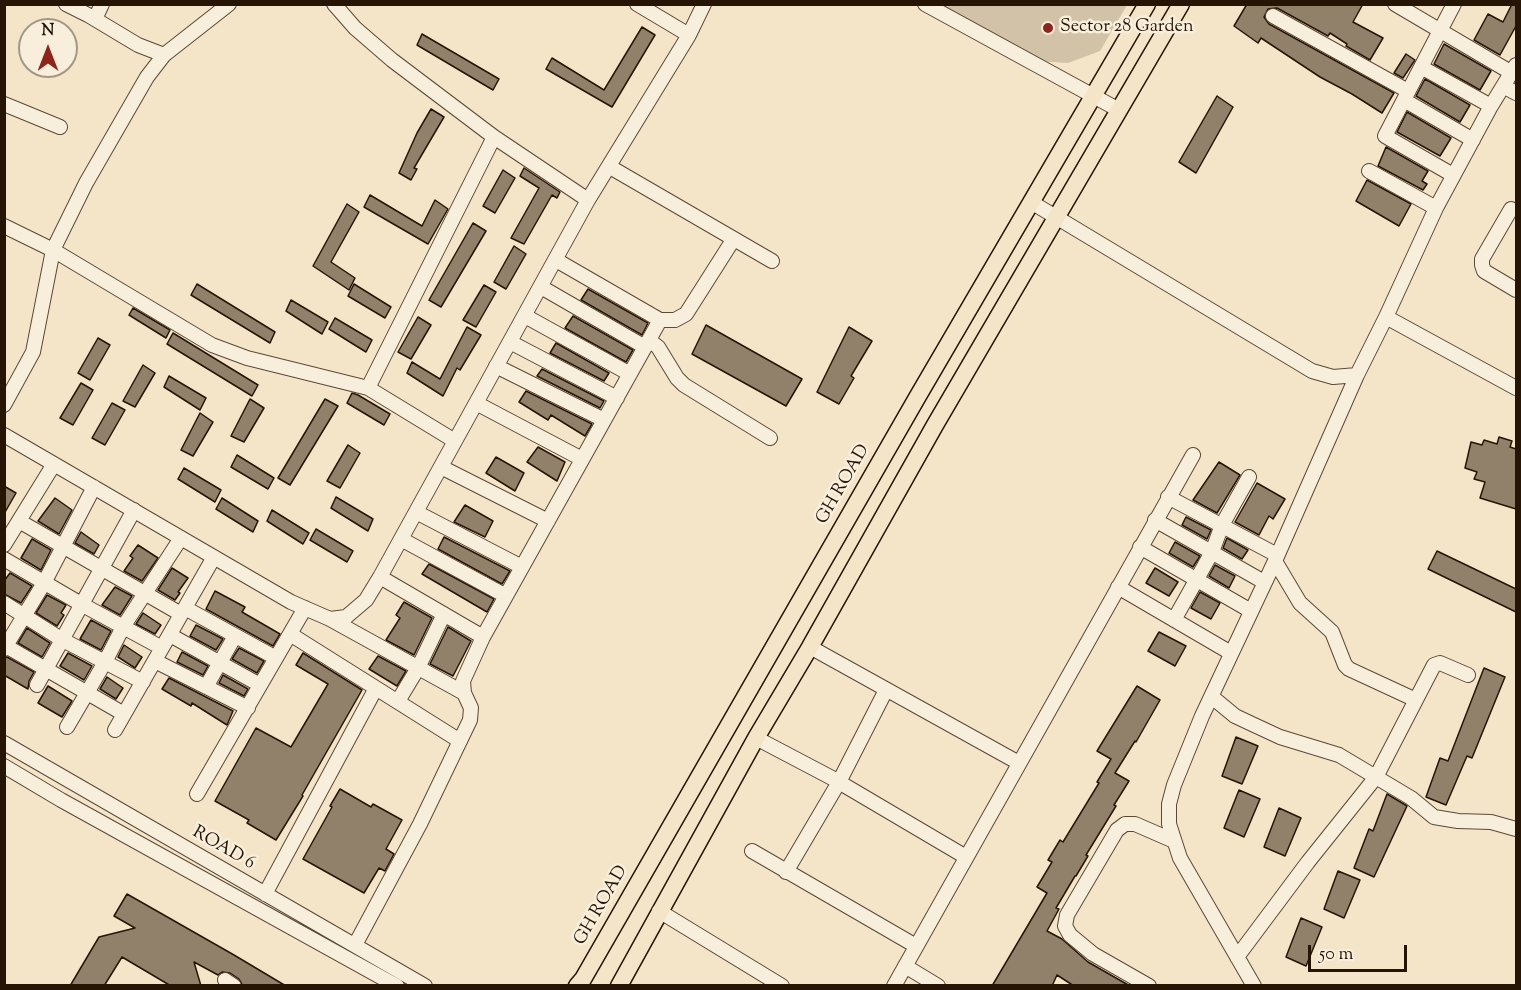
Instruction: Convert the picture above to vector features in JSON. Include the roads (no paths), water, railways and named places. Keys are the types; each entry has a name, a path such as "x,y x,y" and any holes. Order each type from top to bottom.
{"main road":[{"name":"GH ROAD","path":"577,986 1147,4"},
{"path":"619,986 756,738 1180,4"}],"street":[{"path":"66,4 96,19 138,45 164,55"},
{"path":"96,19 102,4"},
{"path":"4,405 33,352 53,250 92,173 147,77 164,55 229,4"},
{"path":"334,4 355,28 392,60 494,138 588,200"},
{"path":"637,4 689,35"},
{"path":"330,619 346,617 356,610 366,600 380,577 588,200 689,35 704,4"},
{"path":"925,4 1119,110"},
{"path":"1254,986 1180,858 1169,824 1169,804 1174,785 1202,716 1276,558 1357,375 1436,208 1491,106 1514,69 1440,31 1395,4"},
{"path":"1453,175 1385,136 1454,4"},
{"path":"1273,16 1406,96 1473,140"},
{"path":"1421,67 1491,106"},
{"path":"1503,86 1516,93"},
{"path":"4,104 60,127"},
{"path":"368,388 494,138"},
{"path":"610,167 772,261"},
{"path":"1369,171 1436,208"},
{"path":"1031,202 1312,371 1333,377 1357,375"},
{"path":"1511,209 1482,259 1482,265 1484,271 1516,290"},
{"path":"4,226 53,250 212,345 229,353 368,388 455,441"},
{"path":"556,260 660,320 675,320 686,314 733,240"},
{"path":"541,287 658,347 677,378 684,385 770,438"},
{"path":"525,316 630,374"},
{"path":"1386,317 1516,388"},
{"path":"355,945 420,824 470,720 471,708 464,693 463,681 483,637 660,320"},
{"path":"510,342 617,398"},
{"path":"496,366 604,420"},
{"path":"476,403 582,459"},
{"path":"4,435 291,602 330,619 464,693"},
{"path":"894,986 1193,455"},
{"path":"4,545 54,464"},
{"path":"441,467 548,521"},
{"path":"1174,620 1212,552 1222,525 1249,477"},
{"path":"94,487 44,583 5,647 124,714"},
{"path":"1168,497 1222,525 1276,558 1300,603 1332,632 1345,665 1349,669 1416,699"},
{"path":"37,685 134,510"},
{"path":"416,512 522,567"},
{"path":"19,520 144,594 235,636 276,658"},
{"path":"1155,520 1264,582"},
{"path":"68,728 123,627 181,538"},
{"path":"401,539 506,596"},
{"path":"1140,547 1251,611"},
{"path":"115,730 214,557"},
{"path":"4,559 162,648"},
{"path":"380,577 483,637"},
{"path":"1118,587 1231,653"},
{"path":"4,603 61,639 143,682"},
{"path":"197,794 305,608"},
{"path":"398,702 418,668 444,614"},
{"path":"290,634 460,741"},
{"path":"170,635 260,685"},
{"path":"206,687 235,636"},
{"path":"810,647 1019,764"},
{"path":"155,661 248,708"},
{"path":"1237,957 1308,862 1376,777 1436,663 1468,675"},
{"path":"265,894 376,688"},
{"path":"786,872 839,782 886,690"},
{"path":"1212,697 1228,711 1280,737 1339,755 1411,798 1434,817 1491,822 1516,829"},
{"path":"756,738 839,782 966,857"},
{"name":"ROAD 6","path":"4,743 425,986"},
{"name":"ROAD 6","path":"4,766 61,800 397,986"},
{"path":"1141,984 1093,954 1070,935 1065,926 1067,915 1117,830 1125,824 1135,824 1174,841"},
{"path":"752,851 916,946"},
{"path":"659,911 782,986"},
{"path":"905,966 938,986"}],"place":[{"name":"Sector 28 Garden","path":"1048,28"}]}
